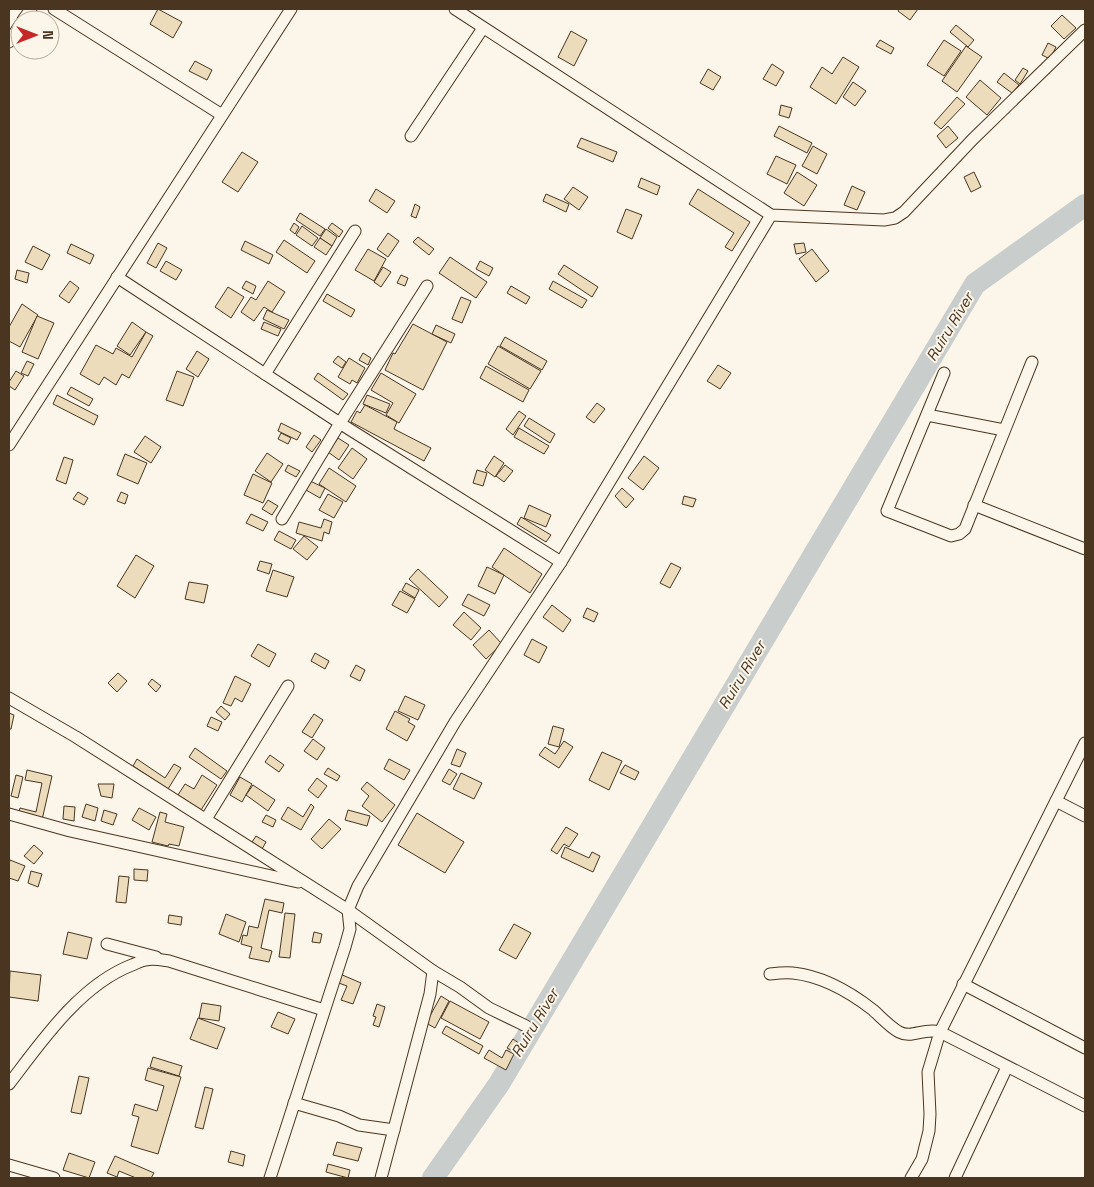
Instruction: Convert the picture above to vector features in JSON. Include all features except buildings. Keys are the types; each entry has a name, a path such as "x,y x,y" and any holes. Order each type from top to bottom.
{"street":[{"path":"54,9 222,115"},
{"path":"9,445 291,9"},
{"path":"455,9 771,215 884,220 895,218 904,212 973,139 1085,30"},
{"path":"411,136 483,28"},
{"path":"270,1178 350,929 348,910 358,886 455,722 561,562 771,215"},
{"path":"265,374 354,231"},
{"path":"117,277 340,423 561,562"},
{"path":"282,519 427,286"},
{"path":"944,373 887,511 951,536 965,529 1032,362"},
{"path":"927,415 1004,430"},
{"path":"974,506 1085,549"},
{"path":"206,819 288,686"},
{"path":"9,698 76,737 348,910 433,971 460,987 489,1008 526,1026"},
{"path":"911,1178 922,1158 928,1131 930,1114 928,1072 940,1032 1085,743"},
{"path":"1056,801 1085,816"},
{"path":"9,814 70,831 307,884"},
{"path":"107,944 170,961 324,1010"},
{"path":"9,1084 43,1039 101,981 120,970 147,959 170,961"},
{"path":"381,1178 430,994 433,971"},
{"path":"770,974 792,973 813,976 839,988 871,1008 899,1032 907,1035 931,1029 940,1032 1085,1106"},
{"path":"963,984 1085,1048"},
{"path":"955,1178 1007,1067"},
{"path":"294,1103 339,1116 359,1125 394,1130"},
{"path":"9,1164 54,1178"}],"waterway":[{"name":"Ruiru River","path":"433,1178 499,1084 975,284 1085,205"}]}
